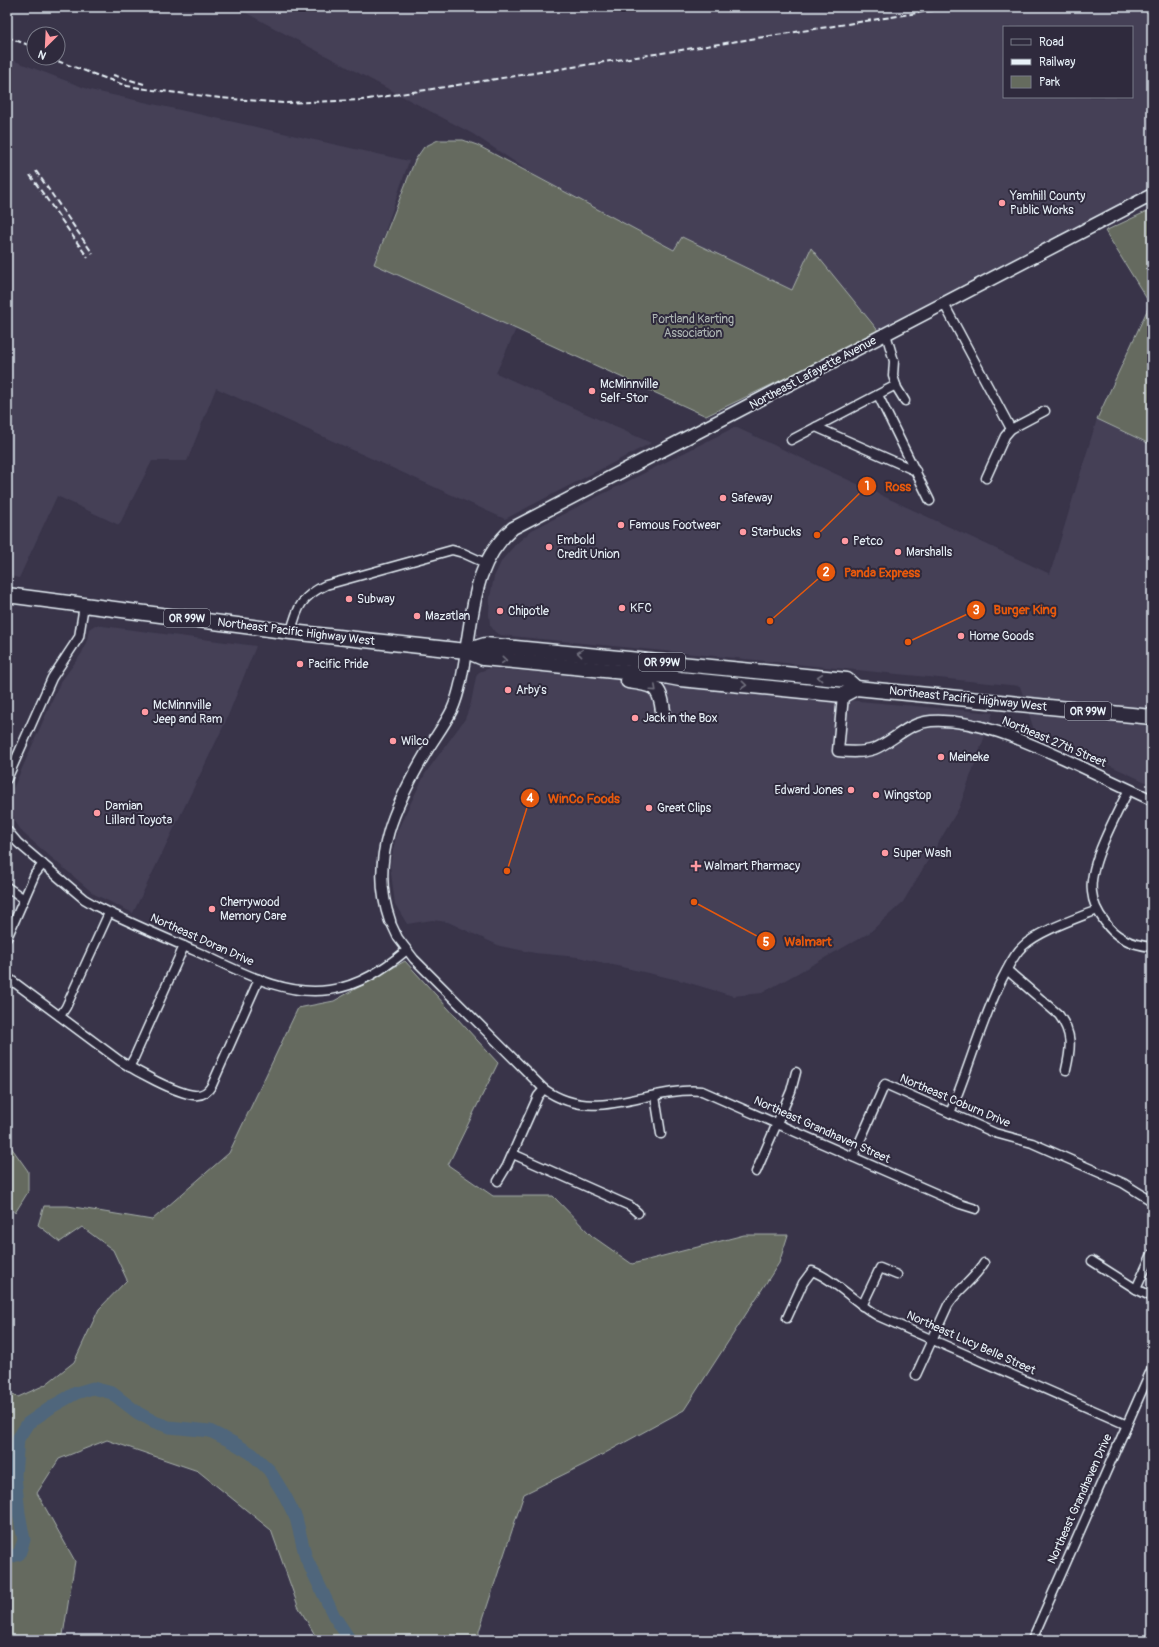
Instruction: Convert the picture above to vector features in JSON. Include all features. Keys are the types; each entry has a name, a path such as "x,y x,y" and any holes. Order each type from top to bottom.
{"highway":[{"name":"Northeast Pacific Highway West","path":"7,595 291,632 466,651 482,658 843,695"},
{"name":"Northeast Pacific Highway West","path":"466,651 485,644 847,680 856,688 1152,717"},
{"path":"582,668 598,663 661,669 672,667 676,663"},
{"path":"564,666 596,678 652,685 662,697 664,711"},
{"path":"680,679 692,672 721,675 740,669"},
{"path":"843,695 856,688"}],"main road":[{"name":"Northeast Lafayette Avenue","path":"466,651 474,598 485,563 501,538 512,528 1152,195"}],"street":[{"path":"944,304 1011,429"},
{"path":"886,334 894,361 893,376 905,401"},
{"path":"791,440 896,385"},
{"path":"878,395 930,501"},
{"path":"986,478 1004,436 1011,429 1045,411"},
{"path":"816,427 916,471"},
{"path":"291,632 294,617 304,599 309,594 326,585 452,550 463,553 485,563"},
{"path":"7,779 52,678 79,637 84,605"},
{"path":"407,950 390,921 385,907 381,878 382,862 388,834 393,820 415,772 447,719 455,702 466,651"},
{"name":"Northeast 27th Street","path":"843,695 838,751 858,752 873,749 916,724 930,721 944,721 990,730 1012,737 1152,800"},
{"path":"1129,789 1095,863 1092,877 1092,892 1096,910 1108,927 1122,939 1137,945 1152,946"},
{"name":"Northeast Doran Drive","path":"7,830 18,844 84,899 109,913 259,979 286,988 329,990 356,983 379,971 407,950"},
{"path":"7,938 42,864"},
{"path":"7,887 24,900"},
{"path":"950,1113 962,1085 987,1013 1015,955 1023,946 1035,937 1096,910"},
{"path":"60,1016 66,1007 109,913"},
{"path":"129,1066 134,1058 184,946"},
{"name":"Northeast Grandhaven Street","path":"407,950 414,959 544,1089 555,1097 572,1103 589,1106 604,1105 683,1091 702,1091 960,1204 976,1209"},
{"path":"1007,970 1059,1015 1064,1022 1071,1048 1066,1070"},
{"path":"7,977 136,1072 194,1095 202,1094 208,1091 212,1085 259,979"},
{"path":"756,1172 792,1091 796,1072"},
{"name":"Northeast Coburn Drive","path":"853,1157 886,1084 995,1133 1032,1143 1123,1183 1152,1201"},
{"path":"498,1181 513,1154 538,1096 544,1089"},
{"path":"655,1096 661,1134"},
{"path":"513,1154 630,1206 638,1213"},
{"path":"1136,1289 1152,1254"},
{"path":"1092,1261 1136,1289 1152,1297"},
{"path":"916,1375 954,1295 971,1281 984,1263"},
{"path":"862,1306 880,1268 897,1275"},
{"name":"Northeast Lucy Belle Street","path":"787,1318 803,1283 812,1270 823,1276 862,1306 878,1316 1127,1425"},
{"name":"Northeast Grandhaven Drive","path":"1032,1640 1152,1368"}],"shaded area":[{"path":"235,7 1152,7 1152,187 880,333 811,249 793,290 682,237 674,250 536,176 473,134"},
{"path":"7,58 90,90 409,161 374,264 516,329 496,373 651,443 505,519 216,388 187,461 152,461 119,525 57,496 19,578 7,575"},
{"path":"1097,419 1152,445 1152,785 1034,730 1020,686 501,635 495,632 490,625 490,597 494,577 502,560 515,545 532,530 735,427 1050,574"},
{"path":"95,625 256,646 225,723 133,913 94,894 23,833 14,820 10,805 12,791 60,683 82,653 89,629"},
{"path":"490,668 993,713 959,808 903,902 869,933 762,993 733,996 683,981 578,957 535,953 500,946 448,922 432,920 407,924 395,904 390,865 397,831 425,774 465,719 471,703 476,677 479,672"}],"green space":[{"name":"Portland Karting Association","path":"438,140 463,140 477,145 674,250 682,237 792,290 811,248 880,333 706,416 374,264 415,160 424,147"},
{"path":"1152,209 1152,445 1097,419 1150,304 1105,231"},
{"path":"405,961 498,1063 448,1165 493,1196 553,1196 592,1236 632,1264 744,1235 788,1235 779,1263 684,1410 585,1464 524,1494 479,1631 479,1640 318,1640 298,1606 271,1530 198,1471 107,1440 59,1459 37,1493 75,1561 63,1635 7,1640 7,1393 18,1397 45,1385 74,1362 99,1309 127,1280 113,1250 82,1227 60,1242 38,1225 44,1206 68,1206 152,1220 229,1153 298,1008 334,1001"},
{"path":"7,1146 11,1147 28,1171 28,1192 15,1213 7,1201"}],"waterway":[{"path":"7,1558 19,1554 24,1540 15,1476 18,1439 28,1423 76,1393 93,1388 112,1393 138,1413 155,1422 169,1427 210,1431 252,1454 269,1470 296,1518 306,1558 334,1616 350,1640"}],"railway":[{"path":"66,64 127,86 153,90 283,103 362,100 955,7"},
{"path":"7,37 26,44"},
{"path":"113,75 144,84"},
{"path":"36,171 93,254"},
{"path":"30,175 88,258"},
{"path":"7,313 12,320"}],"place":[{"name":"Yamhill County Public Works","path":"1002,203"},
{"name":"McMinnville Self-Stor","path":"592,391"},
{"name":"Safeway","path":"723,498"},
{"name":"Famous Footwear","path":"621,525"},
{"name":"Starbucks","path":"743,532"},
{"name":"Ross","path":"817,535"},
{"name":"Petco","path":"845,541"},
{"name":"Embold Credit Union","path":"549,547"},
{"name":"Marshalls","path":"898,552"},
{"name":"Subway","path":"349,599"},
{"name":"KFC","path":"622,608"},
{"name":"Chipotle","path":"500,611"},
{"name":"Mazatlan","path":"417,616"},
{"name":"Panda Express","path":"770,621"},
{"name":"Home Goods","path":"961,636"},
{"name":"Burger King","path":"908,642"},
{"name":"Pacific Pride","path":"300,664"},
{"name":"Arby's","path":"508,690"},
{"name":"McMinnville Jeep and Ram","path":"145,712"},
{"name":"Jack in the Box","path":"635,718"},
{"name":"Wilco","path":"393,741"},
{"name":"Meineke","path":"941,757"},
{"name":"Edward Jones","path":"851,790"},
{"name":"Wingstop","path":"876,795"},
{"name":"Great Clips","path":"649,808"},
{"name":"Damian Lillard Toyota","path":"97,813"},
{"name":"Super Wash","path":"885,853"},
{"name":"Walmart Pharmacy","path":"696,866"},
{"name":"WinCo Foods","path":"507,871"},
{"name":"Walmart","path":"694,902"},
{"name":"Cherrywood Memory Care","path":"212,909"}]}
